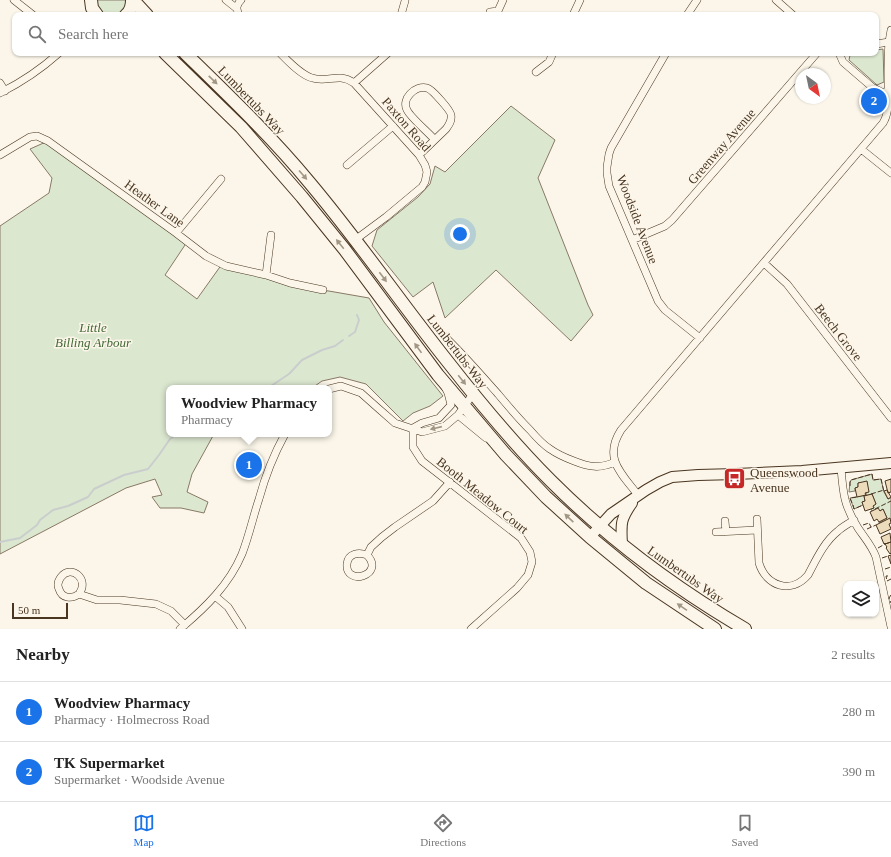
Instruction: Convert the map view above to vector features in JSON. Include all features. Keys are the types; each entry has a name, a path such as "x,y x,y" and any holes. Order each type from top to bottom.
{"highway":[{"path":"129,12 133,0"},
{"path":"133,0 144,12"},
{"path":"168,56 240,128 302,197 345,250 438,375 461,411 546,497 590,537 646,583 714,629"},
{"name":"Lumbertubs Way","path":"189,56 252,118 309,182 385,278 416,321 473,394 517,445 552,482 622,545 718,614 745,629"}],"street":[{"path":"14,0 29,12"},
{"path":"226,0 238,12"},
{"path":"238,12 238,5 241,0"},
{"path":"490,12 498,11 503,0"},
{"path":"574,12 580,0"},
{"path":"689,12 697,0"},
{"path":"776,0 790,12"},
{"path":"402,12 405,1"},
{"path":"638,495 620,472 615,462 615,441 622,430 886,119 888,109 889,42 891,30"},
{"path":"879,44 889,42"},
{"path":"0,83 3,92 46,65 55,56"},
{"path":"284,56 308,77 318,80 340,77 354,83 385,56"},
{"path":"536,72 549,62 552,56"},
{"name":"Woodside Avenue","path":"664,56 611,148 607,173 609,186 658,301 665,310 700,338"},
{"name":"Greenway Avenue","path":"632,240 665,226 672,220 814,56"},
{"path":"840,56 843,62 872,87 881,92 888,92"},
{"name":"Paxton Road","path":"354,83 419,155 427,172 425,182 422,187 355,240"},
{"path":"419,155 449,125 452,117 450,111 430,89 419,88 407,98 405,105 406,109 434,139"},
{"path":"347,166 393,126"},
{"name":"Heather Lane","path":"0,154 30,137 37,136 48,140 206,256 226,266 323,290"},
{"path":"861,149 891,173"},
{"path":"176,233 221,179"},
{"path":"266,275 271,235"},
{"name":"Beech Grove","path":"764,263 787,284 891,418"},
{"name":"Lumbertubs Way","path":"444,336 461,353 526,427 549,449 569,460 586,466 594,467 608,465 615,462"},
{"path":"414,428 422,423 439,418 451,404 448,393 438,375"},
{"path":"332,388 341,386 361,393 395,423 414,428 422,432 445,426 461,411 473,394"},
{"name":"Booth Meadow Court","path":"414,428 413,447 422,462 521,538 530,552 532,562 528,575 518,588 471,629"},
{"path":"79,594 97,600 120,600 156,604 171,611 183,627 215,596 232,573 241,555 271,462 284,437"},
{"path":"590,537 611,514 638,495 672,477 774,473 891,463"},
{"path":"841,468 842,486 847,508 874,550 891,627 887,629"},
{"path":"367,555 371,548 382,537 395,526 433,501 450,482"},
{"path":"622,545 621,525 625,514 638,495"},
{"path":"757,519 759,563 763,573 774,583 790,586 804,580 832,536 854,520"},
{"path":"725,521 726,532"},
{"path":"716,532 757,530"},
{"path":"215,596 228,607 242,629"}],"green space":[{"path":"96,0 128,0 123,12 101,12"},
{"path":"883,49 884,82 877,85 849,60 850,56 879,56 879,50"},
{"path":"511,106 555,140 538,178 593,315 571,341 496,270 445,318 433,282 413,297 372,246 377,230 418,197 430,184 435,166 445,172"},
{"name":"Little Billing Arbour","path":"48,141 187,242 165,275 197,299 222,264 300,286 369,298 384,322 443,396 430,406 413,413 403,421 366,384 340,377 322,381 316,385 166,385 166,437 212,437 192,474 187,492 208,502 204,513 181,508 160,508 152,497 162,495 155,479 126,488 0,554 0,226 49,193 52,178 30,149"},
{"path":"872,474 873,480 881,479 884,492 888,499 891,498 891,521 889,519 879,523 887,518 883,509 880,511 872,511 871,509 874,508 873,506 876,504 872,494 864,496 865,501 862,502 863,505 854,509 850,498 866,495 867,482 858,483 858,487 855,488 855,491 849,492 851,480"}],"building":[{"path":"891,479 891,492 888,493 885,481"},
{"path":"867,481 869,492 865,493 866,495 857,497 855,488 858,487 858,483"},
{"path":"887,490 891,497 888,499 884,491"},
{"path":"872,494 876,504 873,506 874,508 865,511 862,502 865,501 864,496"},
{"path":"878,508 880,511 883,509 887,518 879,522 877,519 874,521 870,512"},
{"path":"890,518 891,523 889,524 891,529 880,534 876,525"},
{"path":"890,533 891,542 884,544 881,537"},
{"path":"891,542 891,553 890,554 885,544"},
{"path":"891,555 891,564 888,556"}],"waterway":[{"path":"349,336 355,332 359,320 357,315"},
{"path":"272,385 289,374 302,360 322,350 335,346 343,340"},
{"path":"0,542 20,538 53,510 68,506 88,497 94,489 124,475 148,469 173,437"}],"fence":[{"path":"850,486 851,480 872,474 873,480 881,479 884,492"},
{"path":"871,494 884,490"},
{"path":"852,503 850,498 858,497"},
{"path":"875,509 891,501"},
{"path":"853,505 854,509 863,505"},
{"path":"863,525 869,523 871,527"},
{"path":"867,529 876,525"},
{"path":"878,548 885,544"},
{"path":"882,558 888,556"},
{"path":"885,569 891,567"},
{"path":"888,576 886,576 887,581 891,579"},
{"path":"891,595 889,598 891,603"}],"place":[{"name":"TK Supermarket","path":"874,101"},
{"name":"Woodview Pharmacy","path":"249,465"},
{"name":"Queenswood Avenue","path":"735,479"}]}
